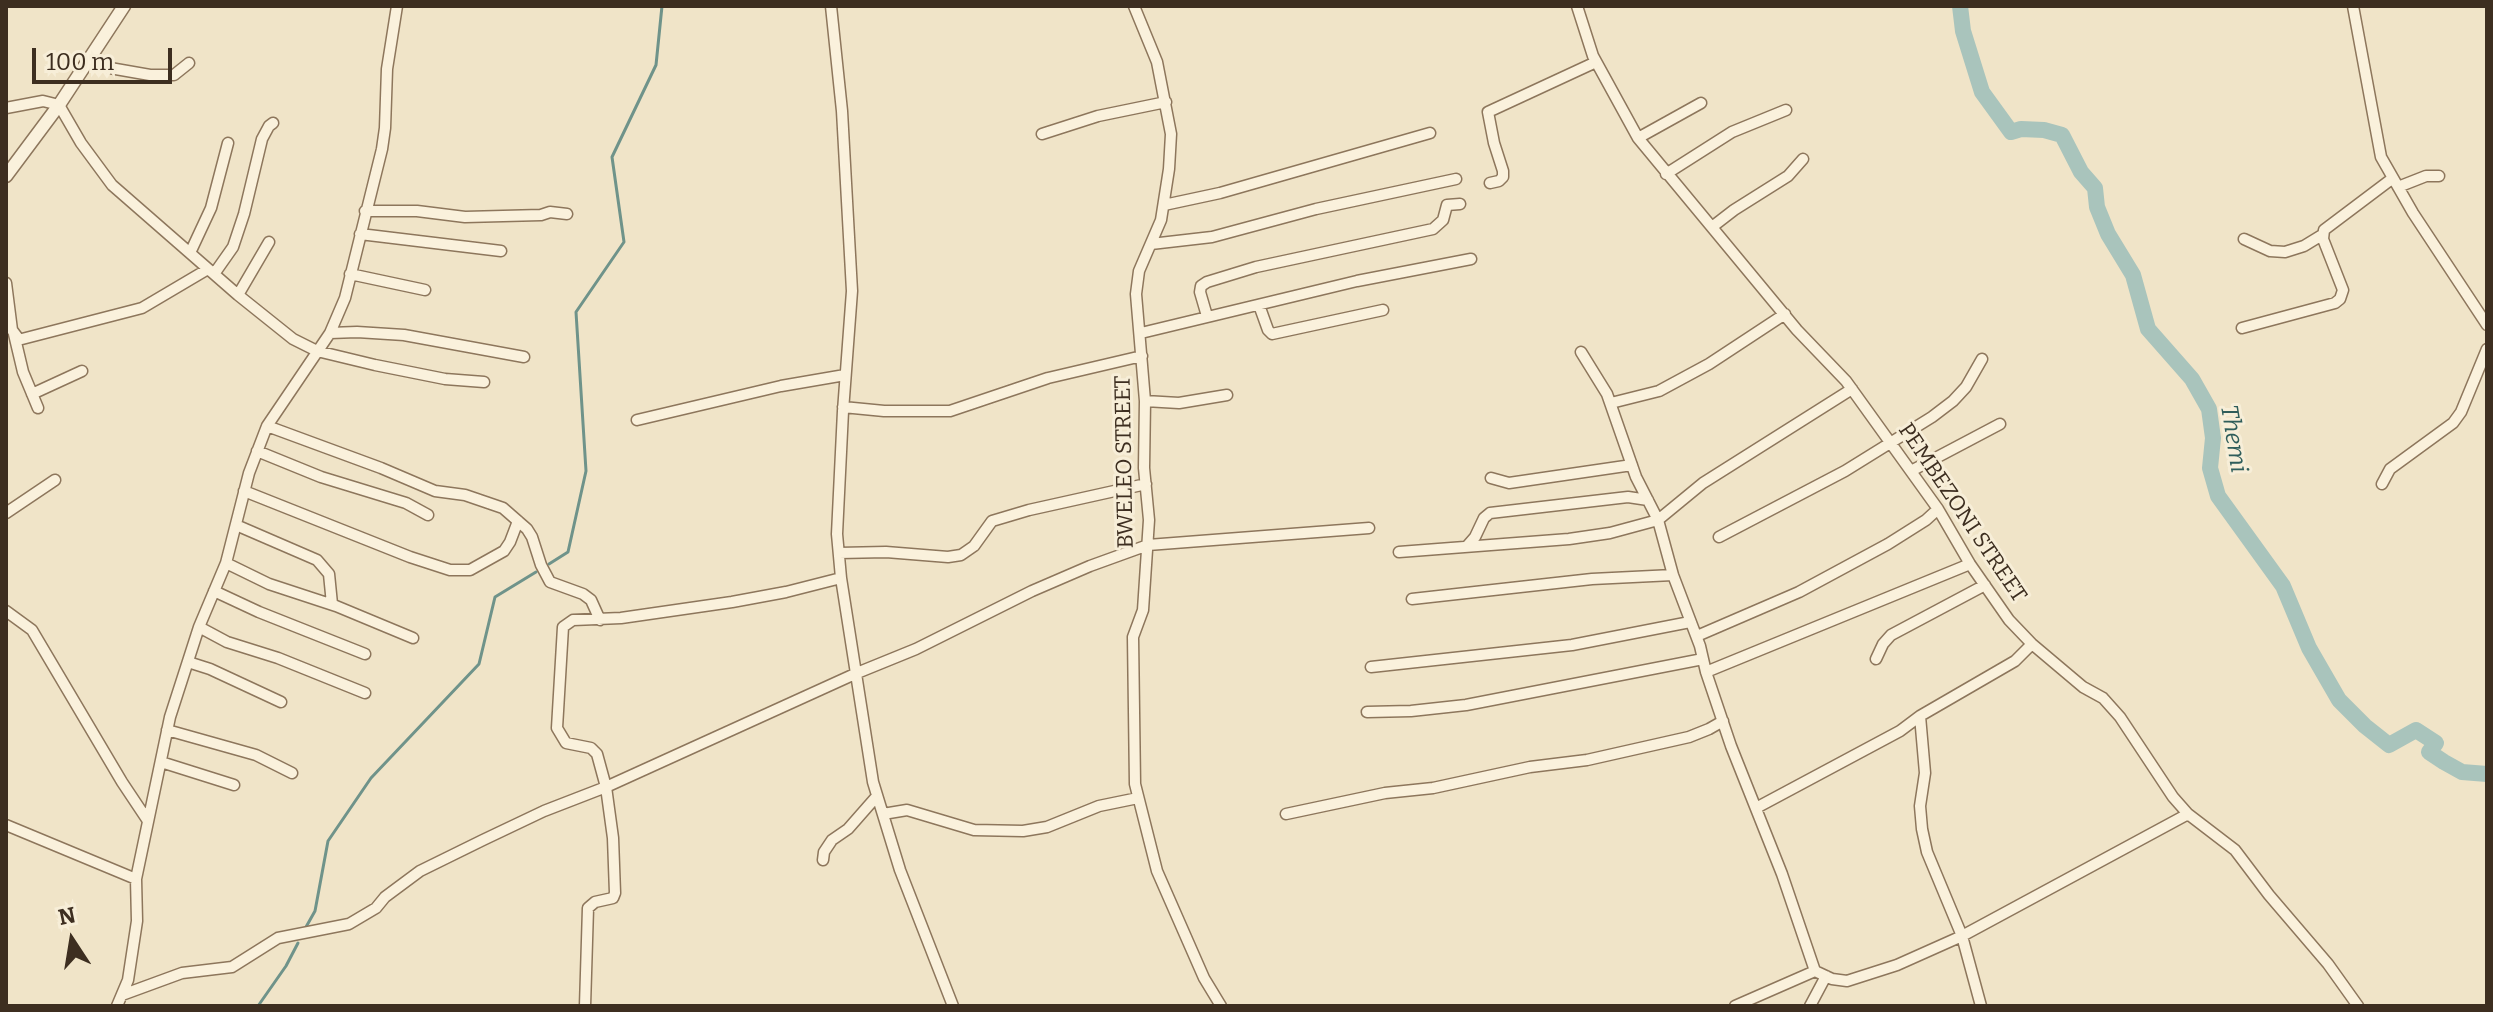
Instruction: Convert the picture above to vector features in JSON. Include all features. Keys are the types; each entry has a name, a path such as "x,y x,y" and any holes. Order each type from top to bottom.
{"street":[{"path":"6,176 59,105 124,6"},
{"path":"120,1001 128,980 135,938 136,879 167,730 199,627 226,563 244,491 267,426 330,333 345,298 385,128 387,69 397,6"},
{"path":"831,6 842,111 852,291 837,534 841,578 877,796 900,870 953,1006"},
{"name":"BWELEO STREET","path":"1134,6 1157,62 1171,134 1161,220 1137,282 1149,520 1143,610 1133,637 1133,738 1138,798 1157,871 1193,954 1221,1006"},
{"name":"PEMBEZONI STREET","path":"1577,6 1596,62 1638,138 1852,389 1938,509 1970,564 2009,620 2083,687 2103,698 2120,717 2173,797 2188,814 2235,850 2328,964 2358,1006"},
{"path":"2353,6 2378,146 2449,270 2487,325"},
{"path":"90,57 110,68 150,75 174,75 189,63"},
{"path":"1490,183 1499,181 1503,171 1488,112 1596,62"},
{"path":"6,108 43,101 59,105 81,143 112,185 293,339 317,351 404,371 484,382"},
{"path":"1042,134 1098,116 1166,102"},
{"path":"1638,138 1701,103"},
{"path":"1666,174 1732,132 1786,110"},
{"path":"14,334 22,339 36,337 142,308 211,271 233,247 262,139 273,123"},
{"path":"1164,205 1220,193 1430,133"},
{"path":"190,253 211,208 228,143"},
{"path":"1712,227 1788,176 1803,159"},
{"path":"2244,239 2270,251 2285,252 2304,246 2322,235 2330,224 2396,182 2439,176"},
{"path":"1151,244 1212,237 1316,209 1456,179"},
{"path":"1207,316 1200,292 1201,286 1207,282 1256,267 1433,229 1443,220 1447,205 1460,204"},
{"path":"365,211 417,211 465,217 541,215 550,212 567,214"},
{"path":"360,234 501,251"},
{"path":"2242,328 2335,303 2340,299 2343,290 2322,235"},
{"path":"238,295 269,242"},
{"path":"1141,333 1357,281 1471,259"},
{"path":"350,274 425,290"},
{"path":"6,283 17,354 38,408"},
{"path":"1259,305 1272,334 1383,310"},
{"path":"1611,403 1659,391 1709,364 1785,314"},
{"path":"330,333 404,335 524,357"},
{"path":"2382,484 2390,469 2453,423 2461,412 2487,349"},
{"path":"1581,352 1611,403 1632,465 1658,520 1673,575 1697,636 1723,721 1815,971 1847,981 1897,965 1962,936 2188,814"},
{"path":"843,407 950,411 1048,378 1142,356"},
{"path":"1719,537 1892,444 1953,401 1971,380 1982,359"},
{"path":"32,394 82,371"},
{"path":"637,420 781,386 845,375"},
{"path":"1399,552 1569,539 1610,533 1658,520 1713,477 1852,389"},
{"path":"1145,401 1179,403 1227,395"},
{"path":"1911,471 2000,424"},
{"path":"267,426 435,491 465,495 503,508 532,537 550,582 591,600 600,620"},
{"path":"257,451 321,477 406,503 428,515"},
{"path":"1491,478 1509,483 1632,465"},
{"path":"6,513 55,480"},
{"path":"839,553 961,555 974,546 992,521 1146,484"},
{"path":"244,491 450,570 470,570 504,551 518,521"},
{"path":"1468,545 1490,513 1628,497 1648,500"},
{"path":"1697,636 1799,592 1888,544 1938,509"},
{"path":"236,525 317,560 329,574 332,604"},
{"path":"120,1001 182,973 232,967 278,938 349,924 376,908 385,897 420,871 544,811 606,787 916,649 1032,591 1148,545 1369,528"},
{"path":"226,563 269,584 332,604 413,638"},
{"path":"1706,672 1970,564"},
{"path":"1412,599 1592,579 1673,575"},
{"path":"585,1006 588,908 595,902 613,898 615,893 612,829 597,754 591,748 566,743 561,738 556,718 563,627 573,620 600,620 758,598 841,578"},
{"path":"1876,659 1891,635 1985,585"},
{"path":"214,591 365,654"},
{"path":"6,611 32,630 148,821"},
{"path":"1371,667 1572,645 1690,622"},
{"path":"199,627 227,642 278,658 365,693"},
{"path":"1756,808 1887,738 2015,661 2032,644"},
{"path":"1367,712 1466,705 1703,659"},
{"path":"188,662 281,702"},
{"path":"1920,716 1925,773 1920,806 1922,829 1927,852 1962,936 1981,1006"},
{"path":"1286,814 1385,793 1433,788 1517,770 1587,760 1689,737 1723,721"},
{"path":"167,730 256,755 292,773"},
{"path":"161,762 234,785"},
{"path":"823,860 832,840 848,829 877,796"},
{"path":"883,814 907,810 974,830 1023,831 1047,827 1099,806 1138,798"},
{"path":"6,825 136,879"},
{"path":"1735,1006 1815,971"},
{"path":"1810,1006 1826,976"}],"waterway":[{"path":"549,564 568,552 586,471 576,312 624,242 612,157 656,65 662,6"},
{"name":"Themi","path":"1960,6 1963,31 1982,92 2011,132 2044,130 2062,135 2081,172 2095,188 2097,207 2108,234 2133,275 2148,329 2192,379 2209,409 2213,438 2210,468 2218,496 2283,586 2309,648 2339,700 2389,745 2416,730 2436,743 2429,752 2444,762 2462,772 2487,774"},
{"path":"306,927 315,911 328,841 371,778 479,664 495,597 536,572"},
{"path":"258,1006 298,943"}]}
